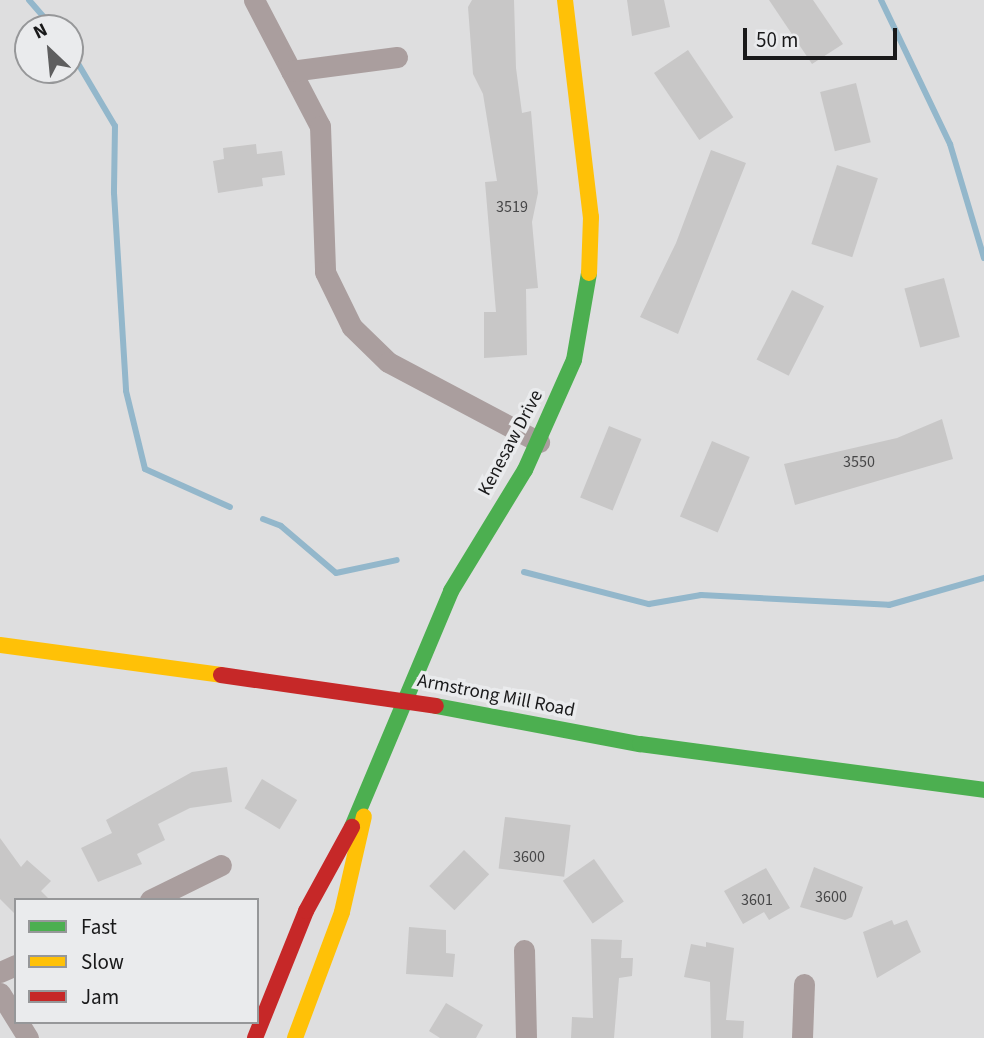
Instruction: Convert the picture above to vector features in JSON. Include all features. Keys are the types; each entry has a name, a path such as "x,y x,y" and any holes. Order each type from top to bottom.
{"street":[{"path":"254,0 320,126 325,272 352,327 388,362 539,442"},
{"name":"Kenesaw Drive","path":"255,1038 306,911 367,799 451,591 539,442 574,360 590,264 592,217 565,0"},
{"path":"291,71 397,57"},
{"name":"Armstrong Mill Road","path":"0,645 405,700 640,744 984,790"},
{"name":"Kenesaw Drive","path":"295,1038 342,912 367,799"},
{"path":"154,898 221,865"},
{"path":"524,950 526,1038"},
{"path":"802,1038 804,984"},
{"path":"0,993 14,1016"}],"building":[{"path":"472,0 514,0 516,68 522,113 531,111 538,193 532,222 538,288 526,289 527,355 484,358 484,312 496,312 485,182 497,181 483,94 473,74 468,7"},
{"path":"627,0 664,0 670,27 632,36"},
{"path":"769,0 813,0 843,44 812,64"},
{"path":"688,50 733,117 699,140 654,73"},
{"path":"856,83 871,142 835,151 820,92"},
{"path":"256,144 257,154 282,151 285,175 262,178 263,186 218,193 213,161 224,159 223,148"},
{"path":"711,150 746,163 678,334 640,317 676,243"},
{"path":"837,165 878,178 852,257 811,244"},
{"path":"944,278 960,337 920,348 904,289"},
{"path":"792,290 824,306 789,376 757,359"},
{"path":"942,419 953,459 795,505 784,464 897,438"},
{"path":"609,426 641,439 613,511 580,497"},
{"path":"712,441 750,457 718,533 680,516"},
{"path":"227,767 232,802 190,808 158,824 165,840 137,854 142,864 98,882 81,848 112,833 106,820 192,772"},
{"path":"262,779 297,800 280,829 244,808"},
{"path":"505,817 571,825 564,877 499,869"},
{"path":"0,838 21,867 27,860 51,881 41,891 48,898 14,898 14,913 0,899"},
{"path":"464,850 489,874 454,910 429,886"},
{"path":"594,859 624,902 593,923 563,881"},
{"path":"814,867 863,887 852,917 845,920 800,907"},
{"path":"766,868 790,908 769,920 764,912 743,924 724,891"},
{"path":"892,920 894,925 907,920 921,952 877,978 863,932"},
{"path":"409,927 446,930 446,953 455,954 453,977 406,974"},
{"path":"591,939 622,940 621,958 633,958 632,976 619,978 614,1038 571,1038 572,1017 593,1018"},
{"path":"706,942 734,948 726,1020 744,1021 743,1038 711,1038 710,982 684,977 691,944 706,947"},
{"path":"446,1003 483,1025 476,1038 440,1038 429,1031"}],"waterway":[{"path":"29,0 41,14"},
{"path":"881,0 950,144 984,258"},
{"path":"84,74 115,126 114,193 126,391 145,469 230,507"},
{"path":"263,519 281,526 336,573 397,560"},
{"path":"524,572 649,604 701,595 889,605 984,578"}],"traffic: fast":[{"path":"352,827 451,591 525,470 574,360 589,273"},
{"path":"436,706 640,744 984,790"}],"traffic: slow":[{"path":"565,0 591,217 589,273"},
{"path":"0,645 221,675"},
{"path":"295,1038 342,912 364,816"}],"traffic: jam":[{"path":"221,675 436,706"},
{"path":"255,1038 306,911 352,827"}]}
